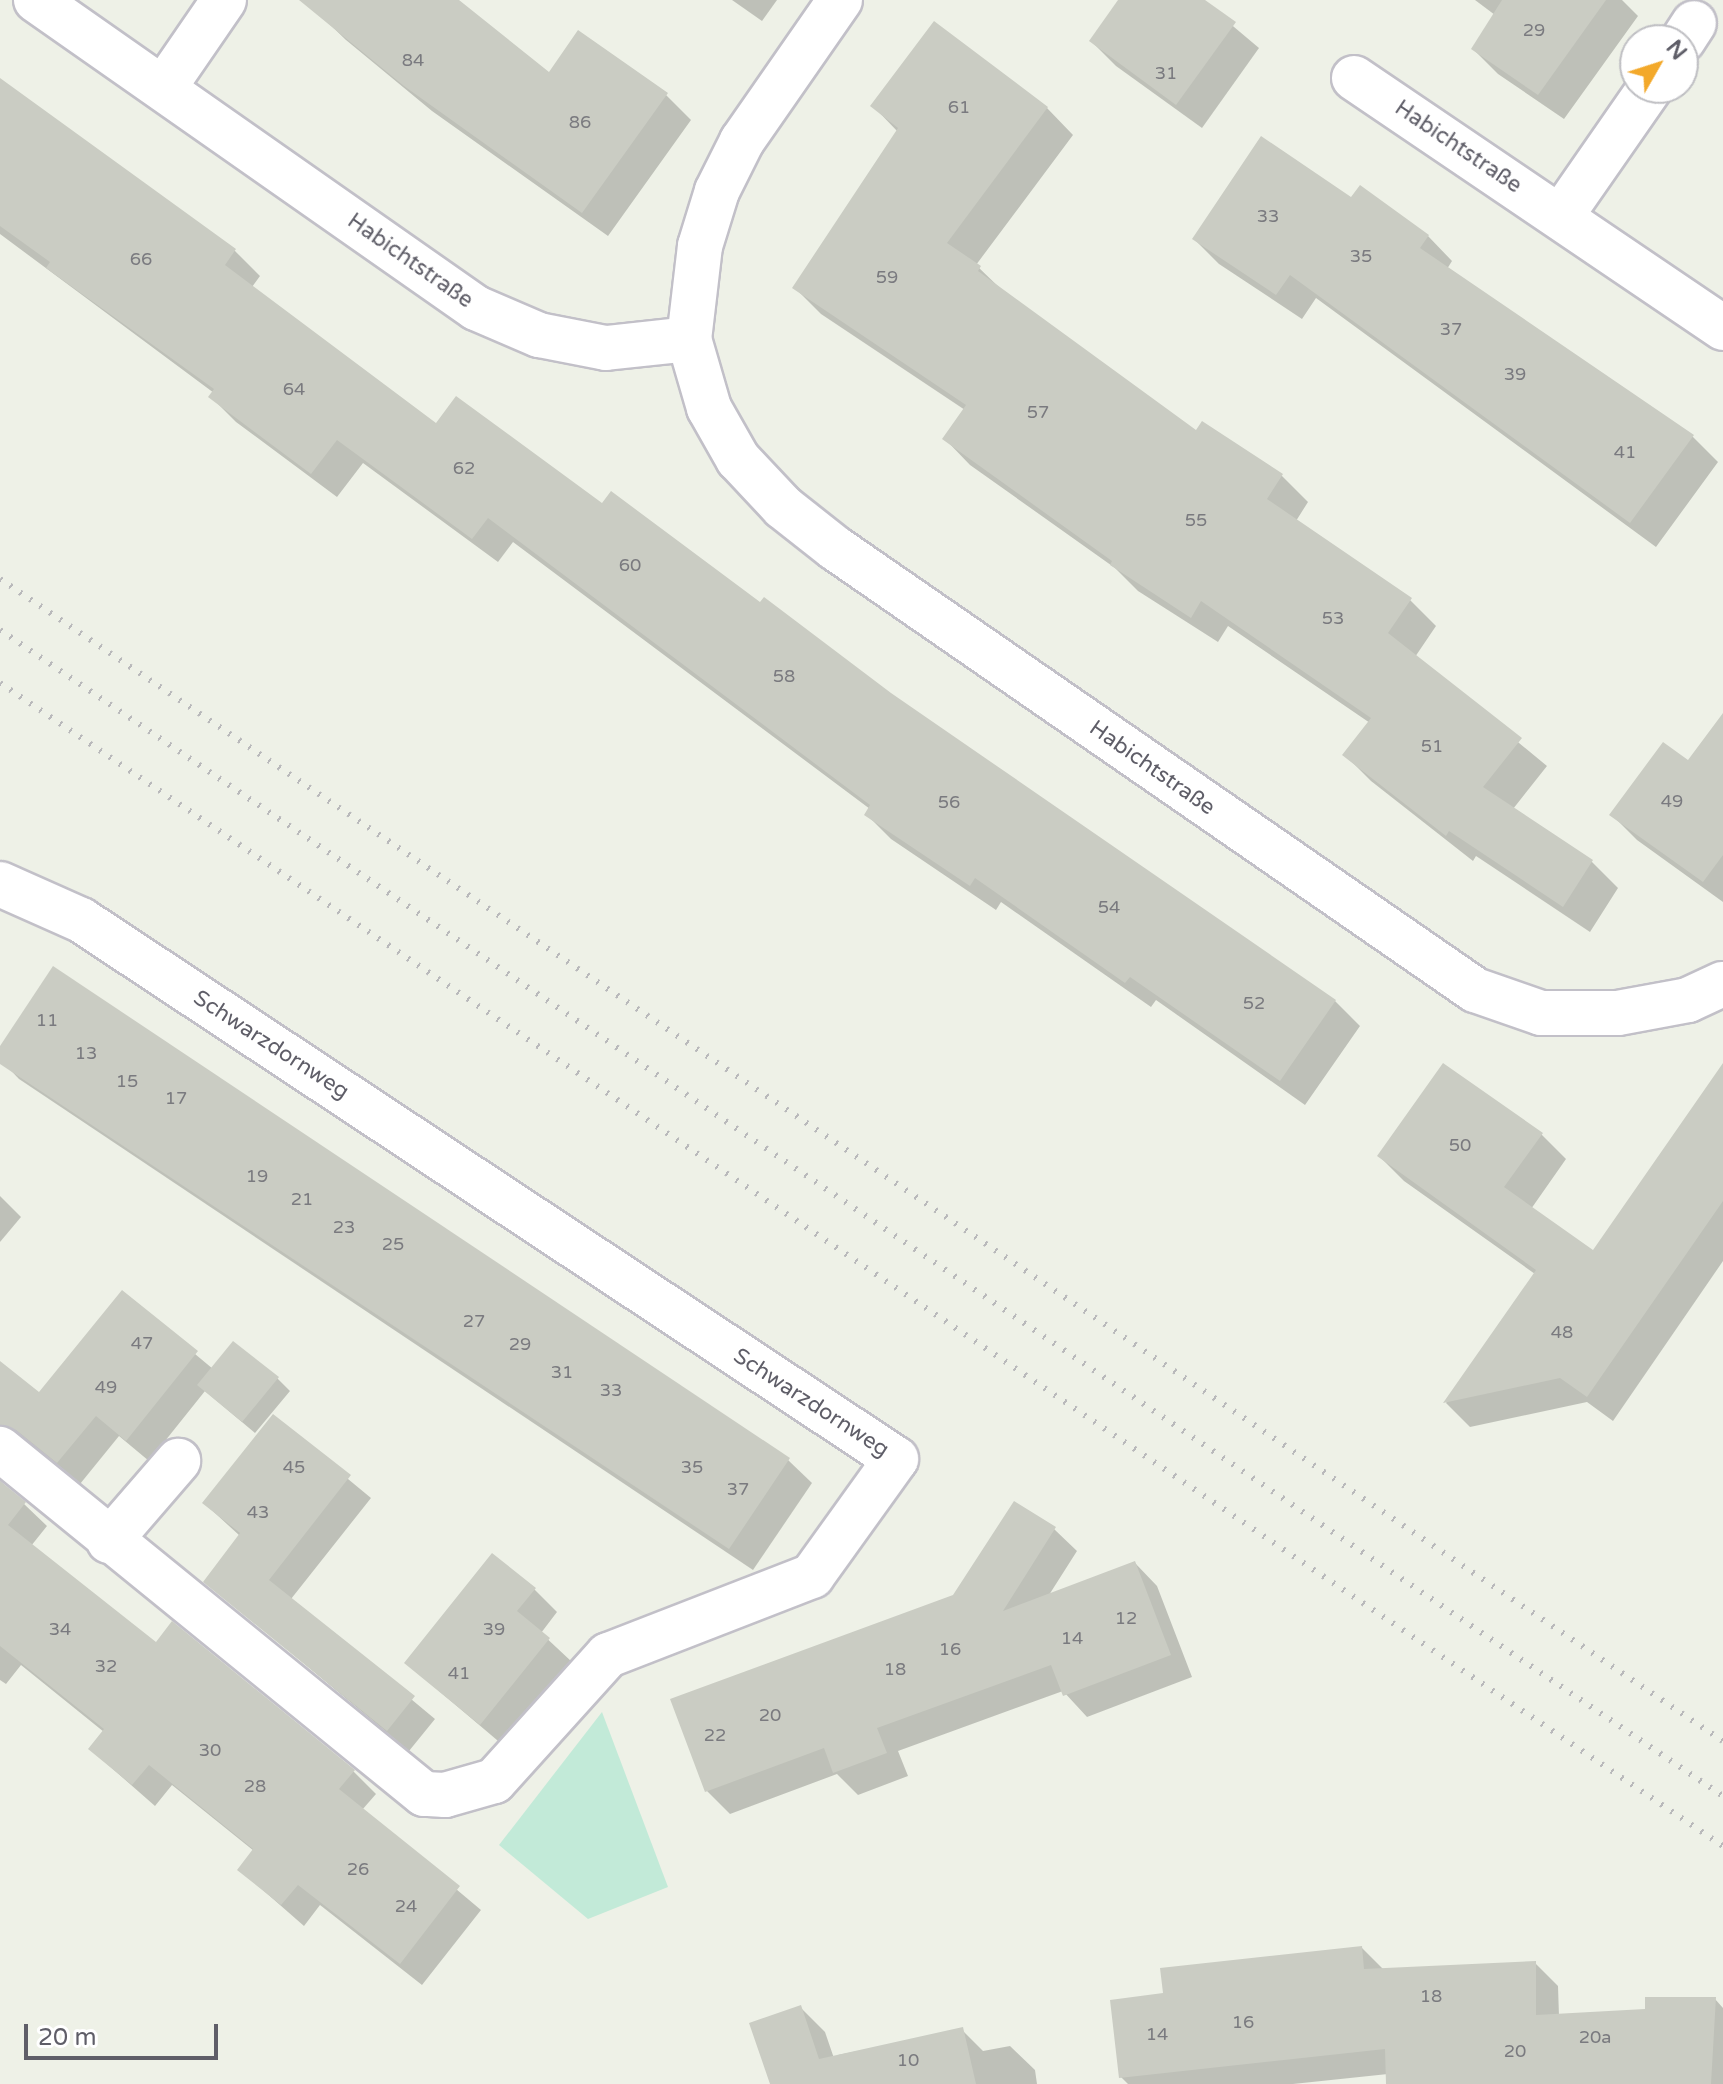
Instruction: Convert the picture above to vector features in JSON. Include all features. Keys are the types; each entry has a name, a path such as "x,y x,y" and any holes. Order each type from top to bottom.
{"street":[{"name":"Habichtstraße","path":"36,0 165,86 476,308 539,335 606,348 689,339"},
{"path":"165,86 224,0"},
{"name":"Habichtstraße","path":"840,0 742,141 717,191 700,246 689,339 709,408 738,459 783,507 1475,990 1541,1013 1618,1013 1688,1000 1723,984"},
{"name":"Habichtstraße","path":"1354,78 1723,328"},
{"path":"1561,216 1639,104"},
{"name":"Schwarzdornweg","path":"0,884 81,920 896,1459 812,1576 608,1655 494,1781 445,1795 424,1794 109,1541 0,1449"},
{"path":"109,1541 178,1461"}],"green space":[{"path":"602,1712 668,1887 588,1919 499,1845"}],"building":[{"path":"299,0 459,0 549,72 578,30 668,93 582,213 404,86"},
{"path":"1118,0 1205,0 1236,22 1176,105 1089,41"},
{"path":"1502,0 1606,0 1538,95 1471,49"},
{"path":"934,21 1048,107 947,243 981,266 978,271 1196,430 1202,421 1283,474 1267,499 1412,598 1388,633 1522,738 1483,787 1593,860 1563,907 1449,831 1446,836 1342,755 1371,718 1201,601 1191,618 1110,565 1112,561 942,439 966,405 792,288 898,128 870,106"},
{"path":"0,78 236,249 225,265 436,423 456,396 602,503 611,491 760,602 764,597 891,693 1336,1000 1280,1081 1130,977 1125,983 975,878 970,886 864,815 870,805 488,518 472,539 337,440 311,474 208,397 214,389 46,268 50,262 0,226"},
{"path":"1261,136 1351,197 1360,185 1429,235 1420,248 1694,435 1630,523 1290,275 1276,295 1192,239"},
{"path":"1723,713 1723,855 1703,882 1609,815 1663,742 1688,760"},
{"path":"53,966 790,1458 729,1549 0,1064 0,1046"},
{"path":"1443,1063 1543,1133 1504,1187 1593,1250 1723,1063 1723,1201 1587,1397 1560,1378 1443,1403 1536,1270 1377,1156"},
{"path":"122,1290 198,1351 126,1441 96,1416 57,1463 16,1430 0,1425 0,1361 39,1392"},
{"path":"233,1341 279,1377 242,1422 197,1385"},
{"path":"273,1414 351,1475 269,1580 415,1696 387,1731 203,1582 240,1533 202,1503"},
{"path":"0,1481 26,1502 8,1525 156,1642 172,1621 355,1770 339,1789 460,1886 400,1964 298,1885 281,1905 237,1870 253,1849 149,1765 132,1785 88,1749 104,1729 0,1646"},
{"path":"1014,1501 1056,1527 1003,1611 1135,1561 1171,1655 1063,1696 1051,1665 877,1728 887,1753 833,1773 824,1748 705,1792 670,1699 953,1595"},
{"path":"492,1553 536,1588 517,1611 550,1638 480,1725 404,1663"},
{"path":"1362,1946 1364,1969 1536,1961 1536,2015 1645,2009 1645,1997 1716,1997 1711,2084 1386,2084 1385,2049 1119,2078 1110,2000 1163,1993 1160,1968"},
{"path":"801,2005 819,2059 963,2027 976,2084 770,2084 749,2023"}],"railway":[{"path":"0,579 1723,1741"},
{"path":"0,630 1723,1796"},
{"path":"0,683 1723,1846"}]}
